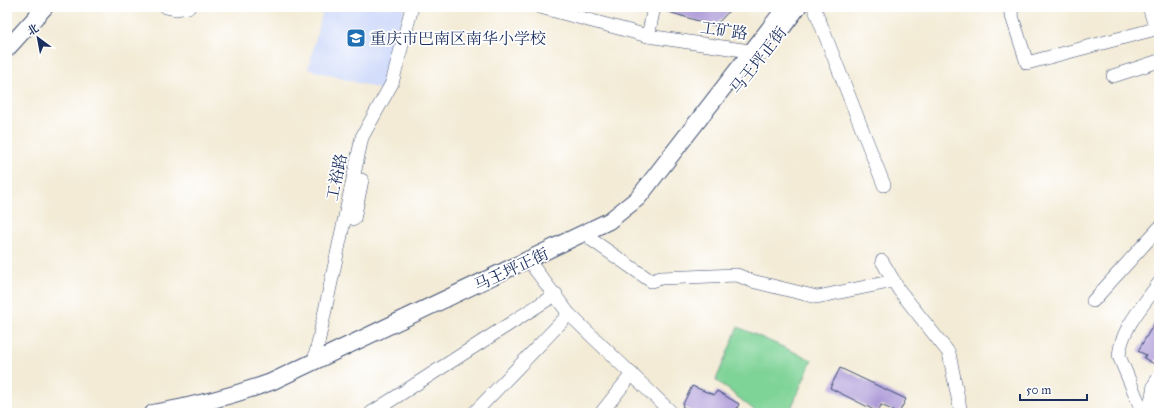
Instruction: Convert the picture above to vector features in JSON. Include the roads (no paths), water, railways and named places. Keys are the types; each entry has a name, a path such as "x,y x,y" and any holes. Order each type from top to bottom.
{"main road":[{"path":"7,36 32,7"},
{"path":"7,49 45,7"},
{"name":"马王坪正街","path":"212,413 276,391 616,229 645,204 758,52 786,7"},
{"name":"马王坪正街","path":"153,413 199,405 236,395 271,382 609,221 638,198 758,52 798,7"}],"street":[{"path":"166,7 175,9 189,7"},
{"name":"工裕路","path":"318,360 362,137 392,83 412,7"},
{"name":"工裕路","path":"318,360 370,141 374,130 398,85 419,7"},
{"name":"工矿路","path":"540,7 648,36 758,52"},
{"path":"648,36 654,7"},
{"path":"814,7 884,185"},
{"path":"1008,7 1027,63 1158,28 1149,7"},
{"path":"1113,76 1159,61"},
{"path":"1093,301 1159,228"},
{"path":"592,240 650,281 661,278 738,275 752,281 817,297 894,282"},
{"path":"882,261 894,282 949,353 961,413"},
{"path":"534,268 556,294 569,314 672,413"},
{"path":"1143,413 1119,356 1119,351 1126,331 1159,283"},
{"path":"371,413 556,294"},
{"path":"474,413 569,314"},
{"path":"601,413 632,374"},
{"path":"1149,413 1154,385 1159,378"}],"place":[{"name":"重庆市巴南区南华小学校","path":"356,38"}]}
